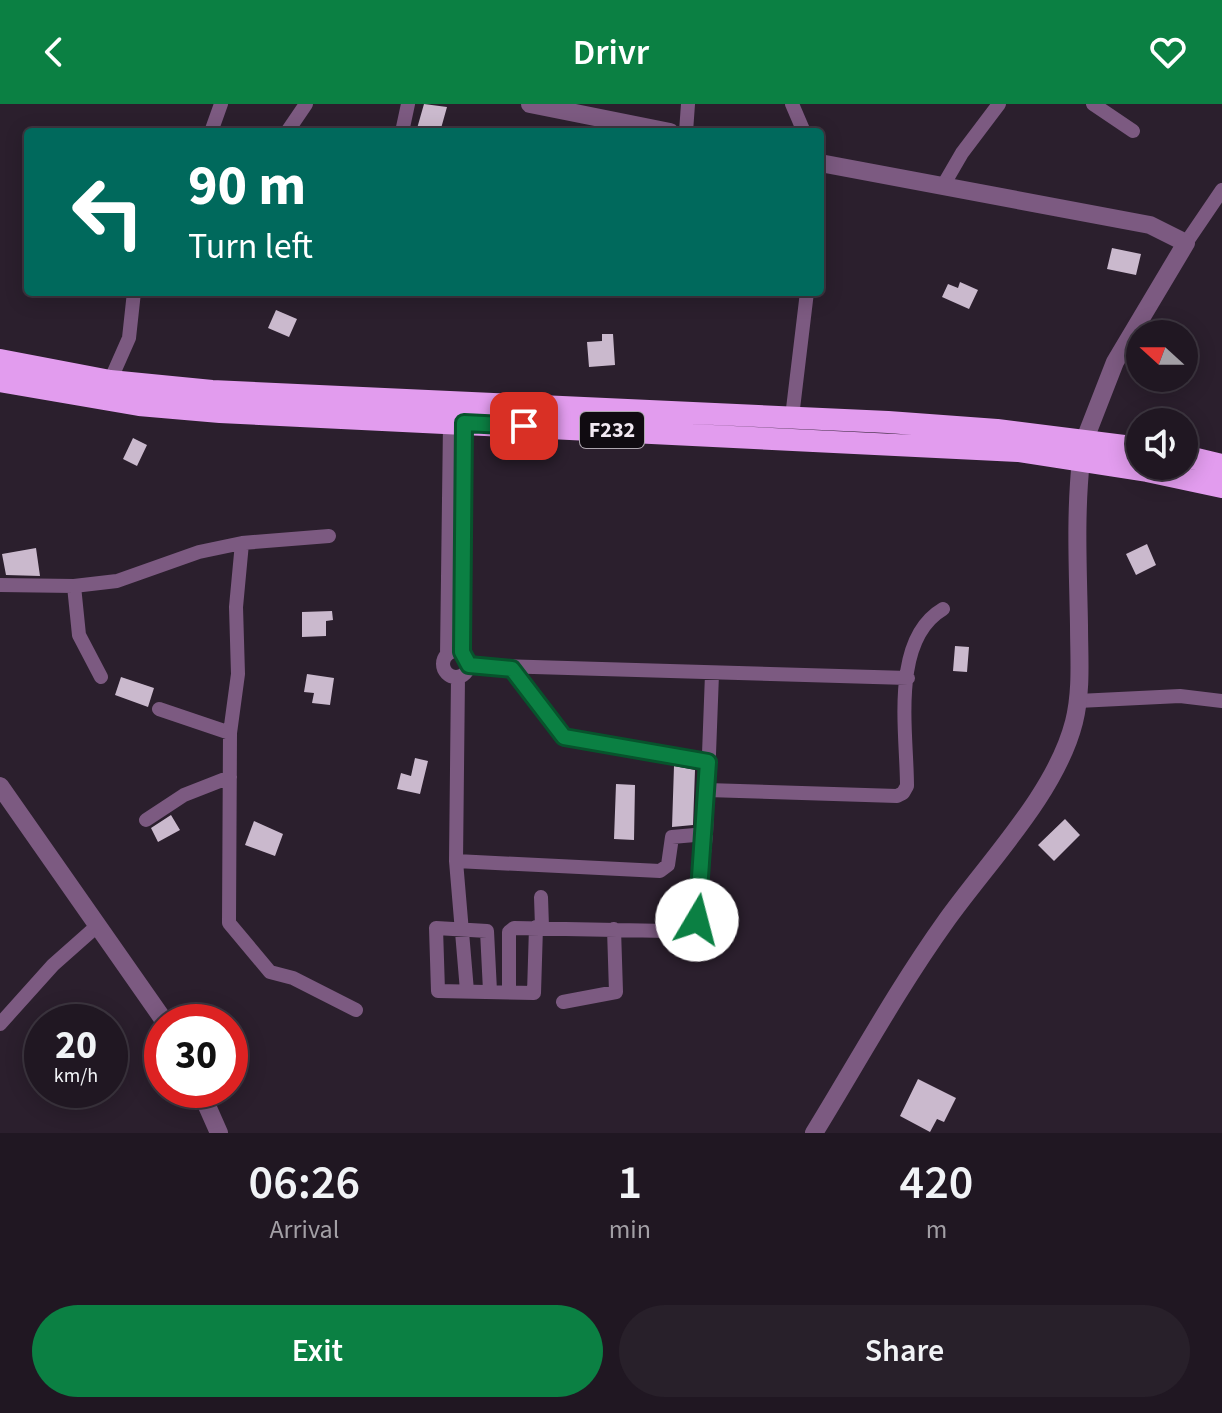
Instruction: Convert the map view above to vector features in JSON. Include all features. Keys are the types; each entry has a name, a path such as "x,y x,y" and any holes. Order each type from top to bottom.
{"highway":[{"name":"F232","path":"0,360 110,381 212,391 792,417 1083,450 1222,487"},
{"name":"F232","path":"0,381 139,405 918,444 1083,450 1126,448"},
{"path":"1198,459 1222,465"}],"street":[{"path":"212,128 221,104"},
{"path":"290,128 306,104"},
{"path":"403,128 408,104"},
{"path":"530,104 650,128"},
{"path":"686,128 688,104"},
{"path":"792,104 802,128"},
{"path":"944,184 962,153 999,104"},
{"path":"1093,104 1133,131"},
{"path":"824,164 1150,225 1186,243"},
{"path":"814,1133 944,923 1049,778 1073,725 1078,701 1076,517 1083,450 1115,362 1186,243 1222,190"},
{"path":"110,381 129,338 134,296"},
{"path":"792,417 807,296"},
{"path":"457,423 459,657 466,673 458,677"},
{"path":"0,585 74,586 117,581 199,552 242,543 329,536"},
{"path":"242,543 236,607 238,674 230,733 228,905 232,932 270,972 293,978 356,1010"},
{"path":"74,586 79,635 101,677"},
{"path":"707,790 897,796 903,793 907,786 908,678 921,629 928,618 943,609"},
{"path":"459,657 512,669 908,678"},
{"path":"458,677 445,670 459,657"},
{"path":"512,669 564,737 708,762"},
{"path":"509,992 511,929 668,931 688,927 697,920 706,834 712,674"},
{"path":"458,677 456,861 467,991"},
{"path":"1078,701 1180,696 1222,701"},
{"path":"159,709 230,733"},
{"path":"146,820 184,795 230,777"},
{"path":"0,786 152,1004"},
{"path":"456,861 660,871 668,865 672,837 706,834"},
{"path":"490,991 487,931 436,928 438,991 509,992 537,990 541,897"},
{"path":"0,1024 53,965 97,926"},
{"path":"563,1002 616,992 614,929"},
{"path":"436,958 465,958"},
{"path":"489,959 508,958"},
{"path":"208,1108 219,1133"}],"building":[{"path":"424,104 447,107 441,128 417,128"},
{"path":"1112,248 1141,254 1136,275 1107,269"},
{"path":"960,282 978,290 969,309 942,297 948,284 958,288"},
{"path":"276,310 297,319 289,337 268,328"},
{"path":"602,334 613,334 615,365 589,367 587,342 602,341"},
{"path":"133,438 147,445 137,466 123,459"},
{"path":"1147,544 1156,565 1136,575 1126,554"},
{"path":"36,548 40,576 6,575 2,554"},
{"path":"332,611 333,620 326,621 326,636 302,637 302,612"},
{"path":"955,646 969,647 967,672 953,671"},
{"path":"307,674 334,678 330,705 312,703 314,693 304,692"},
{"path":"121,677 154,688 148,707 115,695"},
{"path":"415,758 428,761 420,794 397,789 401,773 411,776"},
{"path":"674,766 695,770 693,825 672,827"},
{"path":"616,784 635,785 634,840 614,839"},
{"path":"171,815 180,830 158,842 151,828"},
{"path":"1065,819 1080,835 1054,861 1038,845"},
{"path":"254,821 283,834 275,856 245,845"},
{"path":"918,1079 956,1098 944,1122 937,1119 930,1132 900,1116"}],"route":[{"path":"524,426 464,423 462,652 469,665 512,669 564,737 708,762 701,909 697,920"}]}
